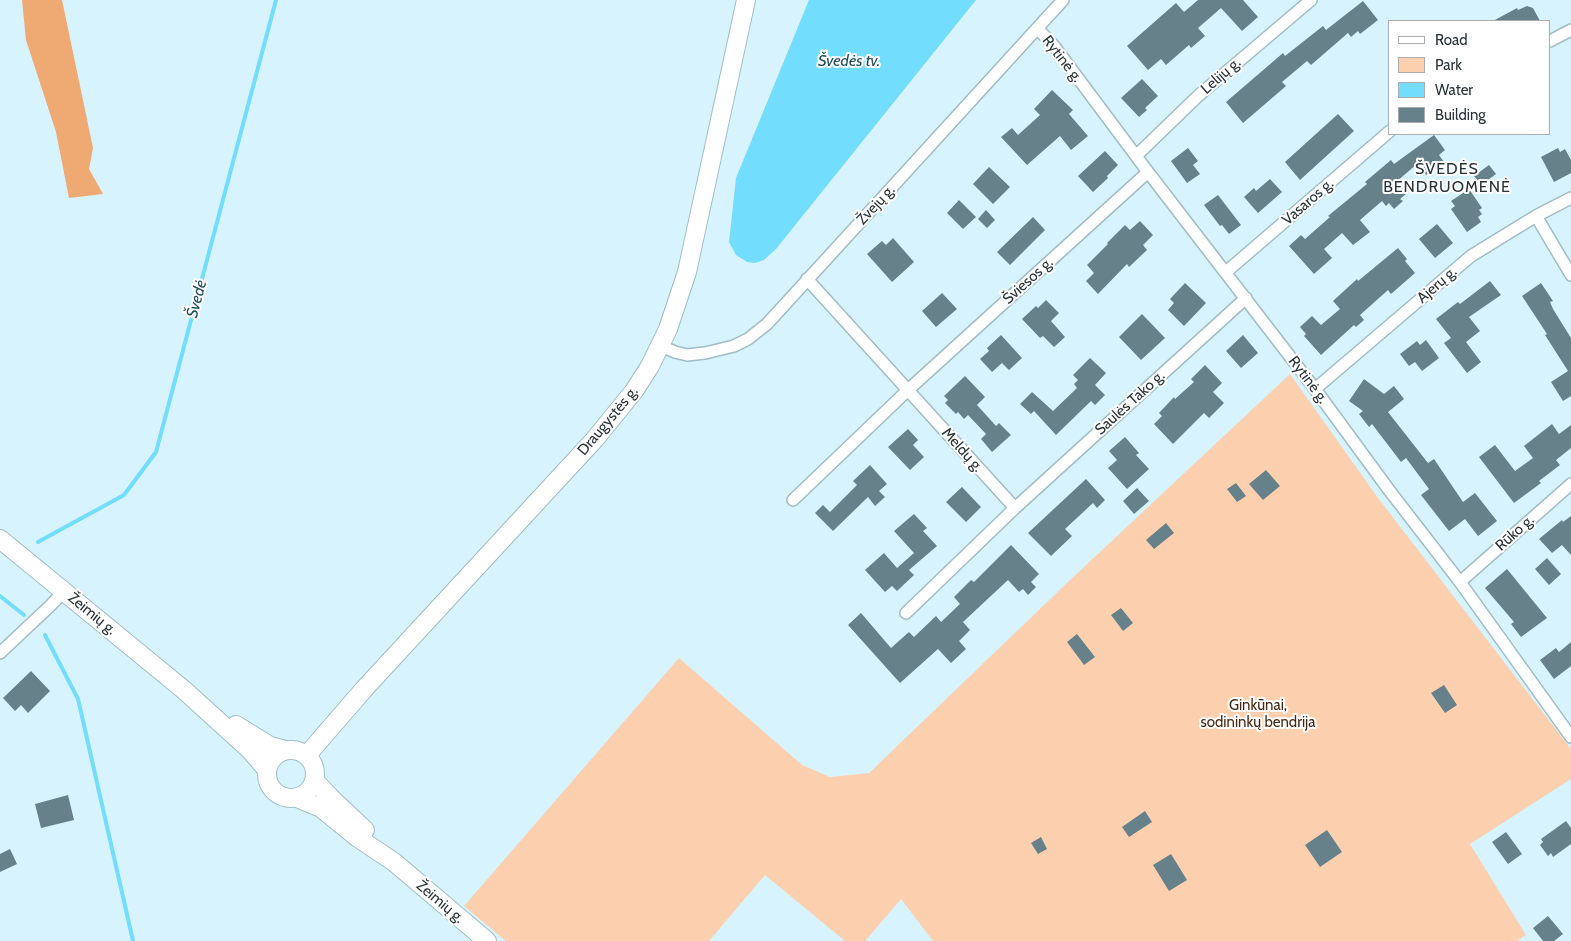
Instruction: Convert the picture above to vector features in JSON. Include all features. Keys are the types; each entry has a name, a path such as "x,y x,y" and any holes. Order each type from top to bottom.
{"main road":[{"name":"Draugystės g.","path":"307,755 365,688 619,412 661,346 676,308 689,263 746,0"},
{"name":"Žeimių g.","path":"0,540 184,690 250,750 267,770"},
{"name":"Žeimių g.","path":"184,690 253,737 270,746 285,750"},
{"path":"293,749 307,755 315,767 315,781 308,792 297,798 289,798 274,792 270,785 267,770 273,757 285,750 293,749"},
{"name":"Žeimių g.","path":"315,781 394,862 487,941"},
{"name":"Žeimių g.","path":"297,798 320,808 358,838 394,862"}],"street":[{"name":"Žvejų g.","path":"661,346 687,355 705,353 734,346 748,339 767,324 1064,0"},
{"name":"Lelijų g.","path":"1136,156 1198,96 1311,0"},
{"name":"Rytinė g.","path":"1038,29 1054,46 1460,582 1571,737"},
{"path":"1551,40 1571,30"},
{"name":"Vasaros g.","path":"1226,272 1388,133"},
{"name":"Šviesos g.","path":"793,500 908,390 1148,172"},
{"name":"Ajerų g.","path":"1315,390 1471,256 1536,216 1571,198"},
{"path":"1536,216 1571,275"},
{"name":"Meldų g.","path":"807,280 1015,508"},
{"name":"Saulės Tako g.","path":"1015,508 1246,298"},
{"name":"Rūko g.","path":"1460,582 1571,484"},
{"path":"906,613 1015,508"},
{"path":"0,653 64,591"}],"green space":[{"name":"Ginkūnai, sodininkų bendrija","path":"1290,374 1378,498 1571,749 1571,779 1470,844 1526,935 1517,941 933,941 901,899 865,941 845,941 765,875 709,941 506,941 464,906 679,658 802,765 830,777 869,773 1068,582"}],"shaded area":[{"path":"22,0 62,0 93,148 89,169 103,194 69,198 56,132 26,40"}],"water":[{"name":"Švedės tv.","path":"809,0 976,0 776,249 764,260 755,263 747,262 736,255 729,242 736,178"}],"building":[{"path":"1198,0 1243,0 1258,17 1242,31 1221,8 1198,28 1205,36 1191,48 1189,45 1166,65 1161,59 1148,70 1127,46 1176,3 1184,12"},
{"path":"1363,1 1378,20 1360,34 1358,31 1351,37 1348,33 1311,65 1307,61 1282,82 1286,86 1243,123 1226,102 1283,53 1285,56 1323,26 1326,30"},
{"path":"1527,6 1533,8 1539,20 1495,20 1517,8 1518,10"},
{"path":"1142,79 1158,96 1145,108 1147,110 1139,117 1121,98"},
{"path":"1052,90 1073,110 1069,114 1088,136 1071,150 1060,136 1027,165 1001,137 1012,128 1018,135 1040,115 1034,109"},
{"path":"1338,114 1354,131 1300,180 1285,162"},
{"path":"1434,135 1445,150 1439,155 1444,162 1426,175 1417,164 1396,182 1406,194 1400,199 1403,201 1394,209 1389,203 1386,206 1382,201 1360,220 1370,232 1353,245 1342,233 1324,249 1332,258 1314,274 1289,246 1301,235 1305,239 1391,160 1394,164"},
{"path":"1188,148 1198,161 1193,165 1200,174 1187,183 1171,161"},
{"path":"1558,148 1560,152 1565,149 1571,160 1571,173 1554,182 1541,157"},
{"path":"1105,151 1118,165 1093,192 1078,176"},
{"path":"1489,165 1496,174 1481,185 1474,176"},
{"path":"989,167 1010,187 993,204 973,184"},
{"path":"1270,179 1282,192 1258,213 1244,197 1254,188 1256,191"},
{"path":"1469,189 1482,208 1479,210 1482,214 1478,217 1481,222 1467,232 1451,209 1455,206 1451,201"},
{"path":"1218,195 1241,225 1229,234 1222,225 1220,226 1204,205"},
{"path":"959,200 976,217 963,229 947,213"},
{"path":"986,210 995,220 987,228 978,219"},
{"path":"1033,217 1045,230 1010,265 997,252"},
{"path":"1140,221 1153,235 1143,245 1147,250 1129,267 1127,264 1098,294 1086,281 1094,273 1087,265 1125,225 1130,230"},
{"path":"1437,224 1453,243 1435,258 1419,239"},
{"path":"893,238 914,262 892,282 867,254 882,241 886,245"},
{"path":"1398,248 1407,259 1405,261 1415,273 1391,294 1388,290 1360,315 1364,320 1356,327 1354,325 1321,355 1304,336 1306,334 1300,327 1312,316 1321,325 1340,309 1333,301 1357,279 1358,281"},
{"path":"1490,281 1501,295 1469,317 1480,331 1466,342 1481,362 1467,373 1444,343 1451,338 1436,319 1458,302 1460,304"},
{"path":"1185,283 1206,303 1184,326 1168,310 1174,303 1170,299"},
{"path":"1541,283 1553,301 1550,302 1553,309 1571,338 1571,396 1563,401 1551,382 1568,371 1522,296"},
{"path":"942,293 957,309 936,327 922,311"},
{"path":"1046,300 1059,313 1051,321 1065,337 1054,347 1043,336 1040,338 1022,319 1036,306 1038,308"},
{"path":"1142,314 1165,338 1141,360 1119,337"},
{"path":"1001,335 1022,358 1009,370 1002,363 992,372 980,359 989,351 987,348"},
{"path":"1243,335 1258,353 1241,368 1226,351"},
{"path":"1426,340 1439,358 1422,371 1415,362 1409,366 1400,354 1417,341 1420,345"},
{"path":"1090,358 1106,373 1095,385 1105,395 1095,405 1091,401 1056,435 1034,411 1031,414 1020,404 1032,392 1053,411 1077,388 1074,384 1078,380 1073,375"},
{"path":"1205,365 1222,383 1213,392 1224,403 1209,418 1204,413 1173,444 1154,424 1162,416 1159,413 1174,397 1175,399 1194,382 1191,379"},
{"path":"965,376 985,397 977,405 996,426 999,423 1011,435 992,452 981,439 986,434 968,415 964,419 945,403 948,400 944,396"},
{"path":"1364,379 1384,394 1394,386 1404,399 1388,412 1428,463 1434,459 1463,502 1475,493 1497,521 1478,536 1465,519 1449,531 1421,495 1429,489 1406,458 1401,462 1372,424 1369,427 1359,414 1363,411 1349,401"},
{"path":"1552,424 1559,434 1571,425 1571,448 1556,460 1560,465 1539,481 1541,483 1514,503 1479,457 1495,445 1515,471 1533,458 1524,446"},
{"path":"908,429 918,440 913,445 924,457 910,470 888,447"},
{"path":"1125,437 1139,453 1136,455 1149,469 1127,489 1108,468 1117,460 1109,451"},
{"path":"870,465 887,484 879,491 885,497 875,506 868,497 833,531 815,513 823,505 830,512 857,485 853,481"},
{"path":"1266,470 1280,486 1263,500 1249,484"},
{"path":"1086,479 1105,500 1097,508 1093,503 1065,529 1072,536 1051,556 1028,533"},
{"path":"1236,483 1246,496 1237,502 1227,489"},
{"path":"962,487 981,507 966,522 946,502"},
{"path":"1137,488 1149,501 1134,514 1123,501"},
{"path":"914,514 927,528 923,531 937,546 909,570 914,575 897,591 892,586 885,592 865,570 884,553 897,568 914,553 894,531"},
{"path":"1571,516 1571,555 1562,545 1552,553 1539,539 1562,520 1563,522"},
{"path":"1166,523 1174,533 1154,549 1146,540"},
{"path":"1011,545 1039,574 1031,582 1036,587 1028,595 1023,589 1019,592 1008,580 963,622 970,630 959,641 966,649 951,663 938,649 900,683 848,625 861,613 891,648 909,632 914,637 936,616 941,622 960,604 954,597 971,580 974,582"},
{"path":"1547,558 1561,574 1549,585 1535,569"},
{"path":"1507,569 1547,618 1521,637 1511,624 1514,622 1485,588"},
{"path":"1121,608 1133,623 1123,631 1111,615"},
{"path":"1077,634 1095,657 1084,665 1067,642"},
{"path":"1571,642 1571,666 1554,679 1540,660 1556,648 1559,652"},
{"path":"31,671 50,691 28,713 21,705 15,711 3,698"},
{"path":"1444,685 1457,705 1445,713 1431,693"},
{"path":"68,795 74,820 41,828 35,804"},
{"path":"1145,811 1152,822 1129,837 1122,827"},
{"path":"1566,821 1571,828 1571,844 1553,857 1551,853 1548,856 1540,845 1543,842 1541,839"},
{"path":"1327,830 1342,852 1320,867 1305,845"},
{"path":"1506,832 1522,854 1508,864 1492,842"},
{"path":"1041,837 1047,849 1038,854 1031,843"},
{"path":"10,849 17,864 0,872 0,854"},
{"path":"1171,854 1187,880 1169,891 1153,865"},
{"path":"1548,916 1563,934 1554,941 1543,941 1533,928"}],"waterway":[{"name":"Švedė","path":"38,542 124,495 156,452 276,0"},
{"path":"0,596 24,615"},
{"path":"45,635 78,699 133,941"}],"district":[{"name":"ŠVEDĖS BENDRUOMENĖ","path":"1447,178"}]}
